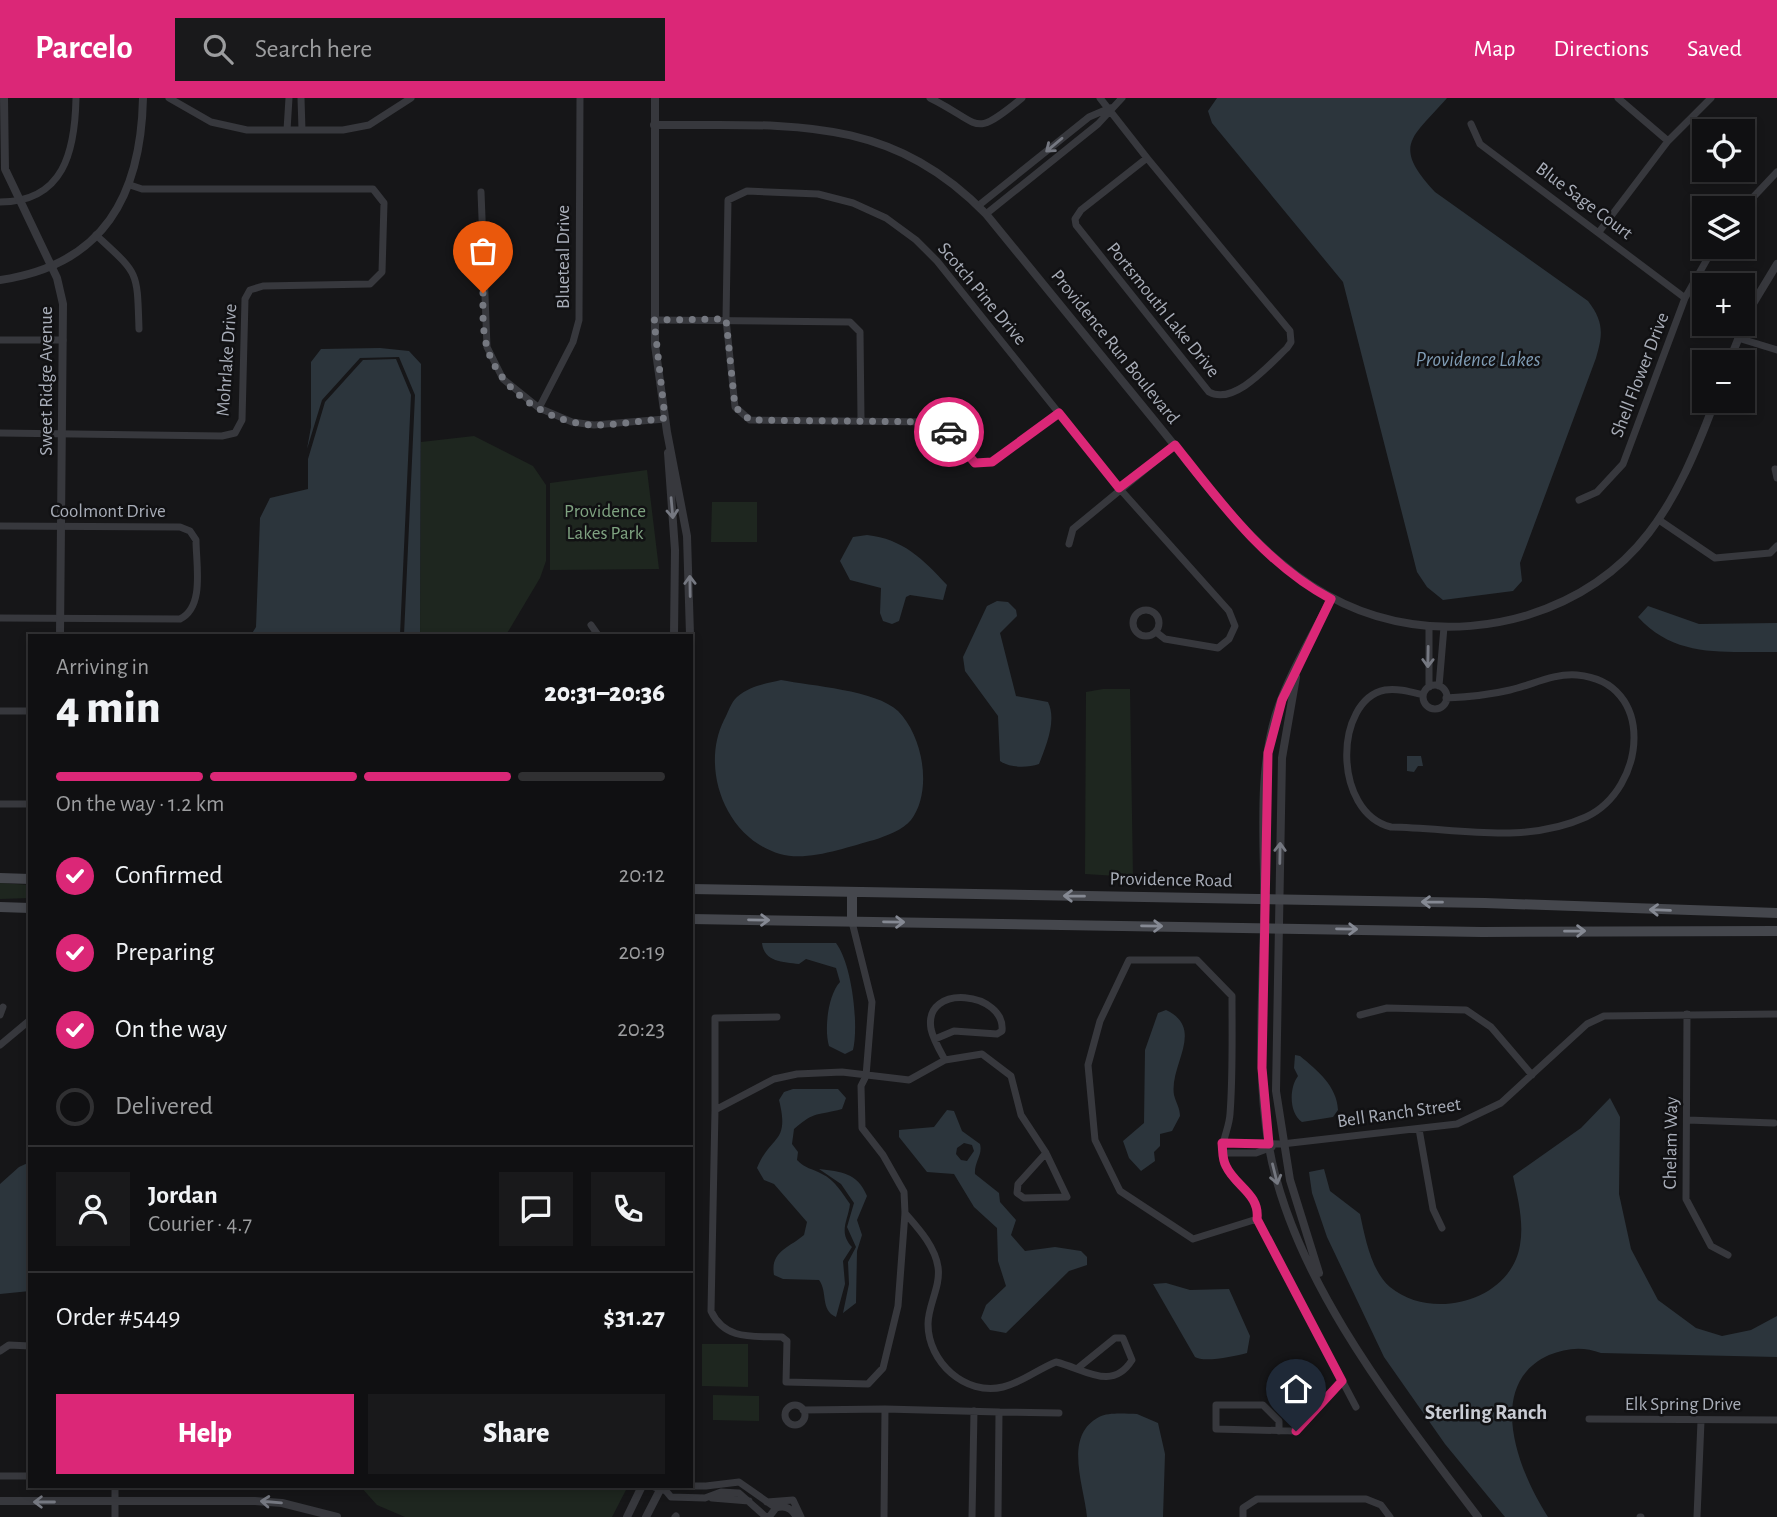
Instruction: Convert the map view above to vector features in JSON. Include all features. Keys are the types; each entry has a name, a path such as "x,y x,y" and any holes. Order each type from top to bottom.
{"main road":[{"path":"0,878 28,879"},
{"name":"Providence Road","path":"693,889 1279,899 1777,913"},
{"path":"852,892 852,922"},
{"path":"0,907 28,908"},
{"path":"1703,930 1704,911"},
{"path":"693,919 1482,932 1777,931"}],"street":[{"name":"Sweet Ridge Avenue","path":"4,98 4,164 61,292 63,340 60,634"},
{"path":"0,202 20,202 39,194 64,168 74,144 76,98"},
{"path":"0,280 51,265 96,235 115,213 130,186 141,145 143,98"},
{"path":"169,98 211,122 247,130 343,130 369,125 411,98"},
{"name":"Blueteal Drive","path":"539,408 573,342 579,320 580,98"},
{"path":"655,98 654,320 667,432 687,536 690,634"},
{"path":"930,98 974,124 983,126 1022,98"},
{"name":"Portsmouth Lake Drive","path":"1100,98 1290,331 1291,342 1287,348 1232,395 1217,397 1209,392 1076,225 1075,219 1081,210 1147,158"},
{"path":"986,214 1098,124 1122,98"},
{"path":"1618,98 1668,141"},
{"path":"1599,232 1668,141 1711,98"},
{"path":"287,130 288,99 302,99 302,130"},
{"path":"978,206 1089,117 1110,108"},
{"name":"Blue Sage Court","path":"1471,124 1480,144 1685,298"},
{"name":"Providence Run Boulevard","path":"654,125 795,126 854,135 897,149 919,161 986,214 1230,514 1267,552 1307,585 1331,599 1375,616 1444,627 1511,620 1566,599 1617,565 1659,520 1682,484 1710,413"},
{"path":"1754,196 1777,172"},
{"name":"Mohrlake Drive","path":"62,433 222,436 235,433 242,420 245,299 250,290 263,286 370,284 382,272 384,203 373,189 142,189 130,186"},
{"name":"Scotch Pine Drive","path":"1059,413 992,462 984,463 975,463 950,433 933,422 861,419 750,420 735,407 726,319 728,200 747,191 818,194 853,203 886,218 937,261 1059,413 1119,488 1229,611 1235,626 1228,639 1218,648 1165,639 1156,632"},
{"path":"481,192 487,348 503,379 539,408 564,420 594,425 665,418"},
{"path":"96,235 132,268 137,282 139,329"},
{"name":"Shell Flower Drive","path":"1579,500 1597,492 1623,464 1685,298 1707,259"},
{"path":"1734,350 1759,292 1777,264"},
{"path":"654,320 850,322 860,332 861,419"},
{"path":"1738,338 1777,350"},
{"path":"0,340 63,340"},
{"path":"667,432 675,550 674,634"},
{"path":"0,433 62,433"},
{"path":"1069,544 1073,529 1119,488 1175,445"},
{"path":"1659,520 1715,558 1770,553 1777,547"},
{"name":"Coolmont Drive","path":"0,526 180,527 190,531 196,540 195,605 190,615 180,619 0,618"},
{"path":"1331,599 1279,708 1269,743 1262,1068 1269,1146 1290,1220 1353,1343 1397,1410 1478,1517"},
{"path":"591,625 597,634"},
{"path":"1429,626 1429,687 1423,695 1424,702 1433,709 1443,705 1446,698"},
{"path":"1444,627 1439,686 1446,698"},
{"path":"1302,657 1283,746 1275,1068 1282,1144 1298,1215 1329,1297"},
{"path":"1423,695 1385,690 1363,703 1356,716 1348,752 1349,780 1361,809 1375,822 1391,827 1520,834 1562,826 1588,816 1605,806 1624,781 1634,746 1634,724 1623,700 1598,680 1564,675 1488,695 1446,698"},
{"path":"1429,687 1439,686"},
{"path":"0,711 28,711"},
{"path":"0,804 28,804"},
{"path":"777,1017 715,1018 711,1311 716,1321 734,1335 782,1336 787,1341 786,1382 868,1384 883,1368 898,1306 905,1213 904,1192 883,1155 862,1128 861,1086 866,1076 873,1002 852,922"},
{"path":"1257,1219 1193,1239 1120,1191 1095,1140 1088,1065 1100,1021 1129,960 1197,960 1233,996 1230,1116 1222,1143 1227,1169 1250,1192 1258,1211 1257,1219 1356,1407"},
{"path":"935,1038 954,1031 997,1034 1003,1027 996,1010 961,996 946,998 934,1011 930,1028 945,1060"},
{"path":"0,1015 3,1007"},
{"path":"1360,1015 1387,1007 1466,1010 1491,1027 1532,1075"},
{"name":"Chelam Way","path":"1687,1014 1686,1199 1711,1246 1728,1255"},
{"name":"Bell Ranch Street","path":"1269,1146 1457,1124 1478,1116 1501,1103 1587,1024 1604,1016 1777,1014"},
{"path":"0,1045 28,1022"},
{"path":"715,1110 774,1079 797,1074 818,1071 909,1080 945,1060 982,1054 1010,1076 1021,1115 1046,1153 1067,1197 1024,1198 1017,1193 1018,1184 1046,1153"},
{"path":"1687,1120 1774,1123"},
{"path":"1419,1129 1433,1209 1442,1228"},
{"path":"1222,1143 1269,1146"},
{"path":"1223,1153 1256,1153 1269,1146"},
{"path":"905,1213 923,1234 937,1263 938,1279 928,1323 929,1345 950,1374 989,1389 1029,1377 1056,1362 1100,1378 1114,1377 1125,1372 1132,1360 1123,1338 1115,1338 1078,1368"},
{"path":"0,1351 9,1345 28,1346"},
{"path":"1279,1431 1279,1421 1263,1405 1216,1405 1216,1429 1279,1431 1296,1431 1342,1381"},
{"path":"884,1517 885,1409"},
{"path":"803,1410 1059,1413"},
{"path":"972,1517 974,1411"},
{"path":"998,1517 999,1412"},
{"name":"Elk Spring Drive","path":"1589,1419 1777,1420"},
{"path":"1698,1517 1701,1421"},
{"path":"0,1476 28,1476"},
{"path":"693,1487 739,1482 776,1508 788,1507 799,1517"},
{"path":"115,1488 115,1517"},
{"path":"626,1517 641,1488"},
{"path":"667,1488 671,1497 708,1497 721,1492 738,1493 767,1517 776,1508"},
{"path":"646,1517 667,1488"},
{"path":"1243,1517 1243,1508 1257,1499 1366,1499 1381,1505 1390,1517"},
{"path":"767,1502 793,1500 799,1517"},
{"path":"0,1501 255,1501 282,1503 337,1517"}],"green space":[{"path":"474,436 533,466 546,485 546,561 540,578 507,634 420,634 421,442"},
{"name":"Providence Lakes Park","path":"647,470 659,569 550,570 550,483"},
{"path":"712,502 757,502 757,542 711,542"},
{"path":"1130,689 1133,877 1085,874 1086,692"},
{"path":"0,883 28,885 28,898 0,899"},
{"path":"702,1344 748,1344 748,1387 702,1386"},
{"path":"713,1395 759,1396 759,1421 713,1420"},
{"path":"362,1488 627,1488 612,1517 405,1517 377,1505"}],"water":[{"name":"Providence Lakes","path":"1217,98 1447,98 1416,133 1411,143 1410,152 1422,176 1435,192 1588,301 1593,308 1601,328 1596,358 1520,563 1522,581 1513,591 1443,600 1427,587 1417,572 1343,282 1212,123 1208,111"},
{"path":"380,348 409,351 421,364 420,634 404,634 415,395 399,357 360,358 322,400 307,449 311,427 311,362 321,349"},
{"path":"396,359 411,395 400,634 252,634 256,627 260,518 270,498 308,489 308,459 325,402 363,360"},
{"path":"867,535 891,541 921,559 947,585 943,600 910,595 906,597 899,621 892,624 883,621 880,613 881,588 850,580 840,561 853,537"},
{"path":"997,601 1008,602 1016,610 1017,616 1000,633 1016,696 1048,702 1050,709 1051,725 1039,764 1024,767 1000,761 998,716 965,671 963,657 987,606"},
{"path":"1648,606 1699,624 1777,623 1777,652 1720,652 1668,640 1638,617"},
{"path":"781,680 875,698 898,711 914,734 922,764 922,794 918,808 908,824 874,840 827,853 803,856 780,854 761,846 745,833 722,799 715,759 717,739 737,697 752,688"},
{"path":"1407,756 1421,756 1423,766 1418,766 1414,772 1407,771"},
{"path":"762,943 836,943 846,965 853,995 853,1050 845,1054 829,1046 828,1012 840,982 836,968 806,959 799,964 775,960 766,954"},
{"path":"1166,1010 1178,1018 1185,1037 1174,1084 1180,1116 1172,1131 1160,1134 1160,1146 1154,1152 1155,1161 1141,1171 1129,1158 1123,1141 1144,1123 1145,1050 1158,1013"},
{"path":"1295,1055 1313,1067 1330,1086 1338,1110 1333,1117 1302,1122 1298,1118 1292,1100 1293,1087 1298,1076 1294,1068"},
{"path":"793,1089 838,1089 846,1098 842,1109 817,1114 801,1123 794,1129 792,1144 798,1152 797,1160 831,1180 850,1204 845,1231 852,1247 843,1261 845,1284 836,1317 828,1310 819,1280 783,1279 774,1275 778,1255 804,1235 807,1222 774,1184 764,1180 757,1168 781,1132 782,1114 779,1100 784,1092"},
{"path":"1610,1098 1620,1117 1619,1194 1631,1249 1658,1300 1696,1328 1722,1336 1751,1330 1777,1316 1777,1357 1601,1353 1581,1349 1568,1349 1549,1355 1529,1369 1517,1387 1512,1408 1513,1431 1519,1455 1527,1478 1548,1517 1505,1517 1445,1444 1384,1357 1327,1237 1312,1193 1309,1172 1324,1169 1330,1191 1360,1214 1373,1263 1390,1287 1407,1298 1427,1303 1447,1304 1467,1300 1486,1292 1502,1280 1514,1264 1520,1245 1521,1228 1513,1176 1581,1128"},
{"path":"947,1110 954,1111 962,1131 980,1144 975,1174 999,1193 1000,1202 1016,1220 1011,1235 1025,1251 1055,1247 1081,1251 1087,1257 1087,1265 1069,1271 1006,1333 990,1330 981,1318 986,1305 1006,1286 998,1261 997,1228 974,1207 954,1174 927,1172 899,1137 899,1130 934,1127","holes":["964,1143 972,1145 974,1151 967,1161 961,1160 956,1154 957,1148"]},
{"path":"28,1163 28,1291 0,1294 0,1184 19,1167"},
{"path":"819,1169 848,1175 858,1182 867,1196 857,1220 862,1235 857,1251 856,1303 843,1313 849,1284 848,1262 856,1247 847,1227 854,1203 841,1184"},
{"path":"1166,1283 1190,1290 1229,1289 1250,1336 1247,1353 1212,1359 1195,1357 1153,1284"},
{"path":"1137,1414 1158,1423 1165,1454 1163,1517 1087,1517 1078,1462 1082,1436 1088,1425 1103,1415"}],"way so far":[{"path":"483,293 487,348 503,379 520,396 557,418 594,425 665,418 654,320 726,319 735,407 750,420 861,419 933,422 949,432"}],"district":[{"name":"Sterling Ranch","path":"1486,1412"}],"route":[{"path":"949,432 975,463 992,462 1059,413 1119,488 1175,445 1250,536 1284,568 1331,599 1276,715 1266,768 1262,1068 1269,1144 1222,1143 1227,1169 1250,1192 1258,1211 1257,1219 1342,1381 1296,1431"}]}
